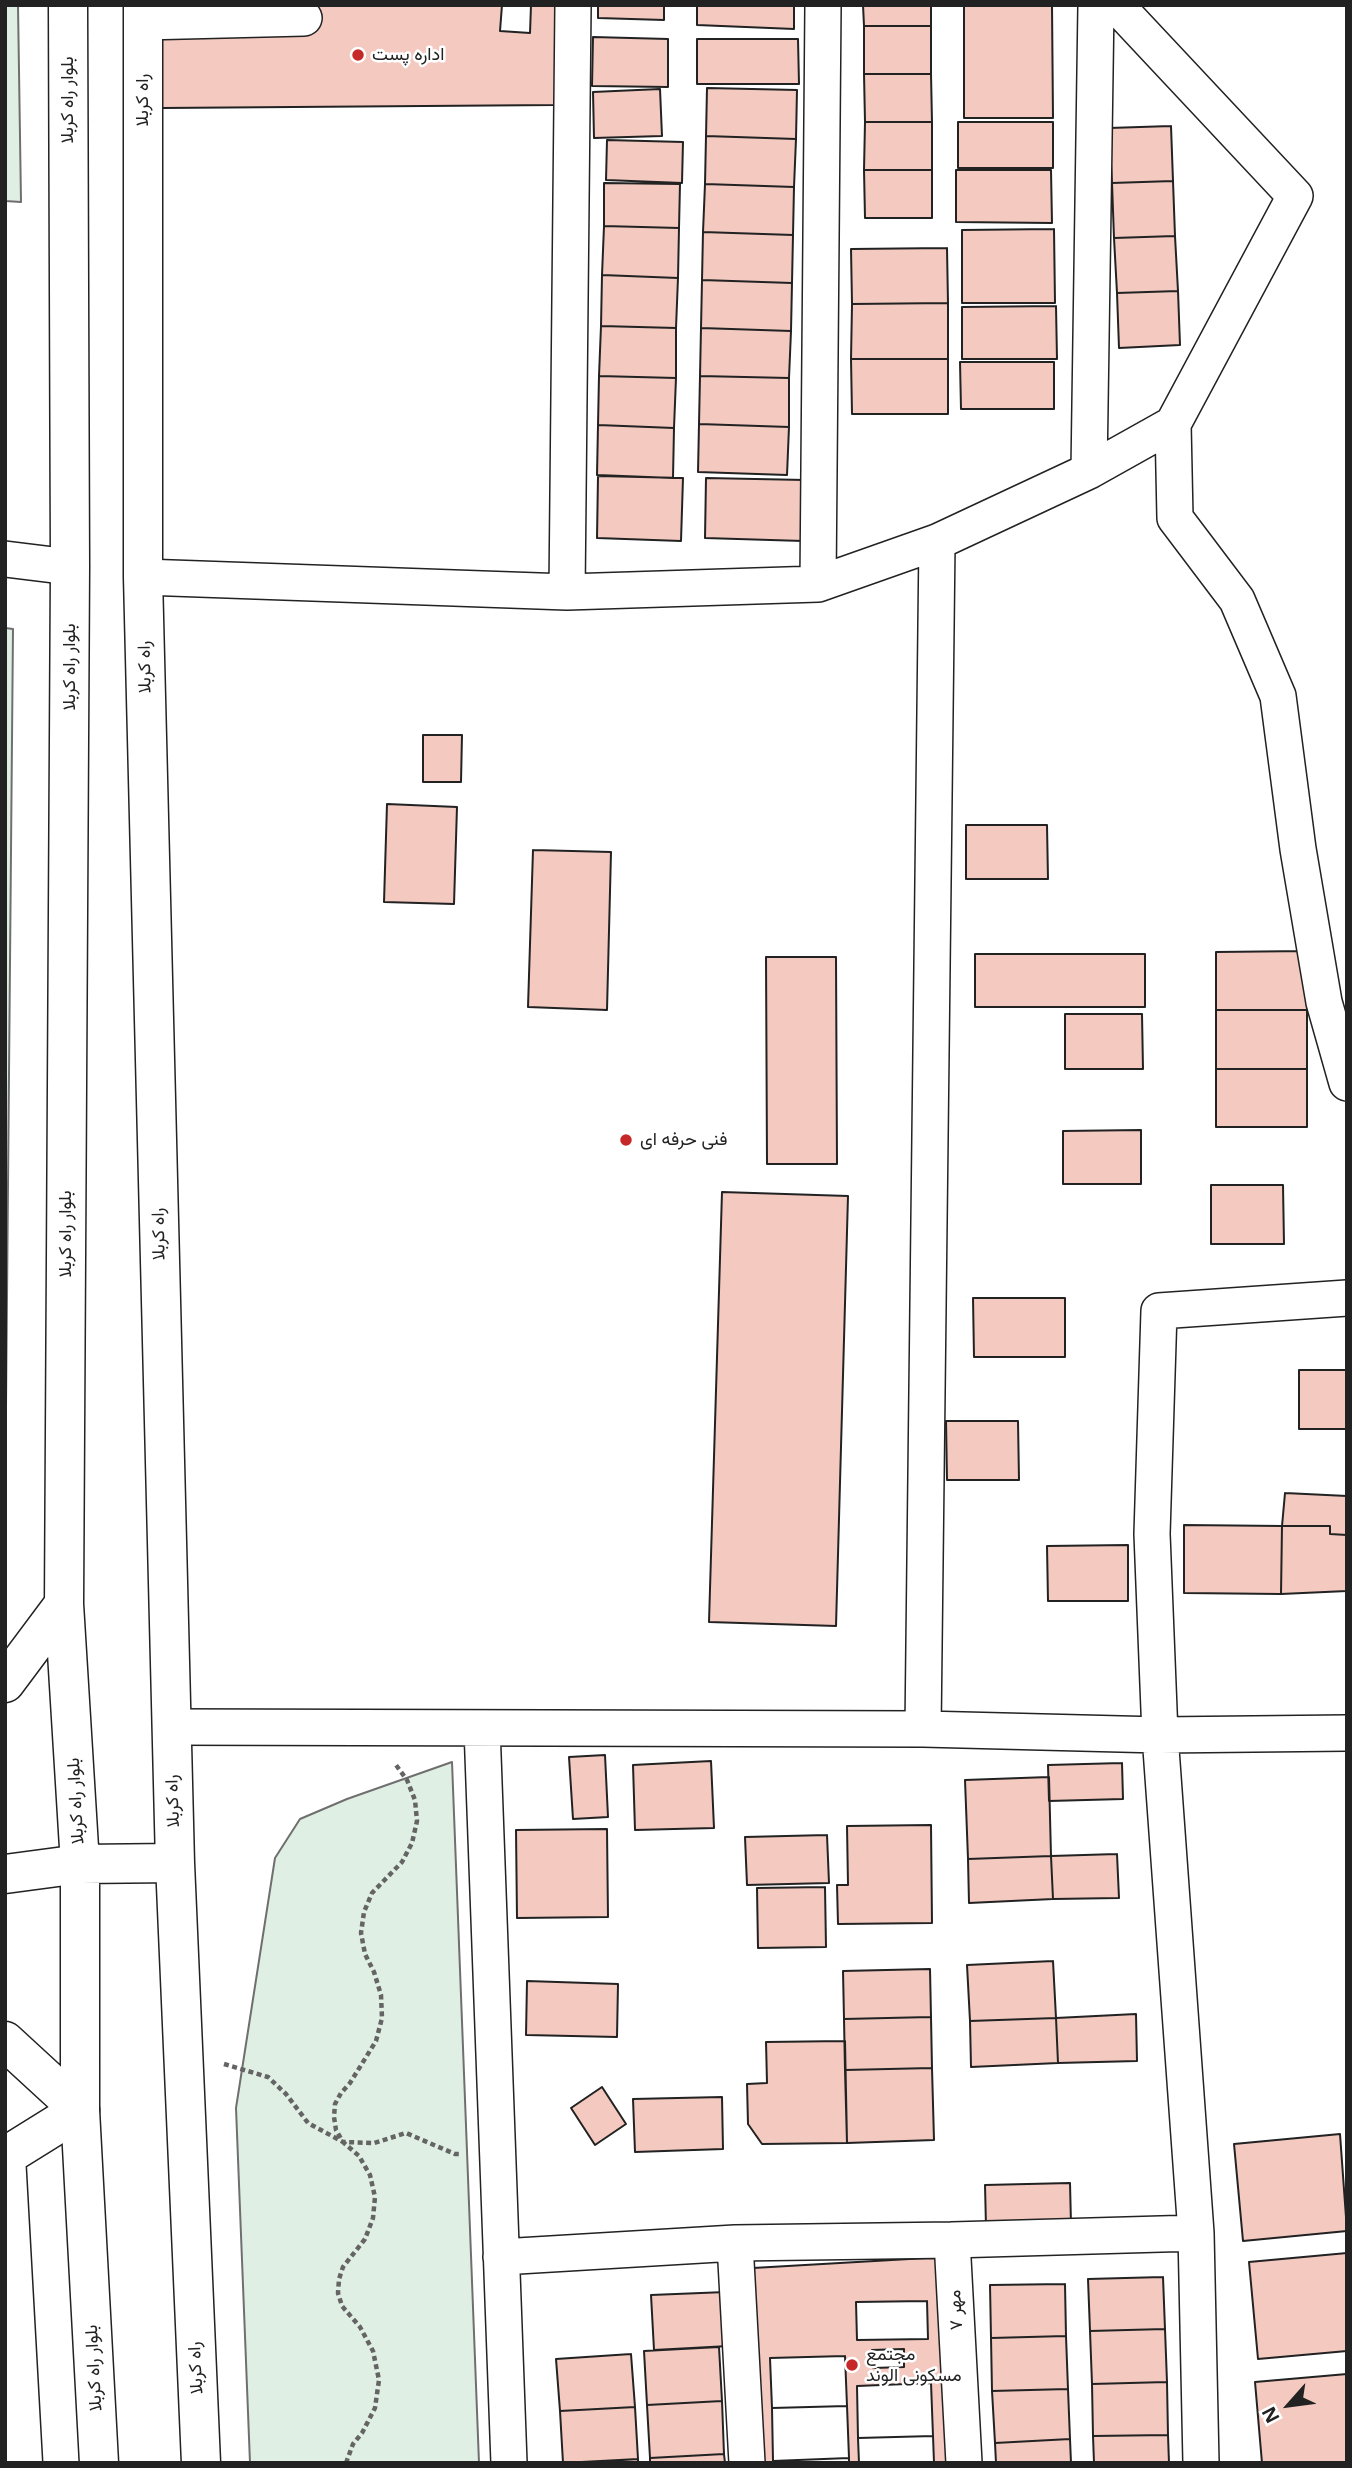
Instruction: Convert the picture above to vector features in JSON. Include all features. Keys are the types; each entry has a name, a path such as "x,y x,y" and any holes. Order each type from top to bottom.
{"main road":[{"name":"بلوار راه کربلا","path":"68,5 70,567 64,1604 80,1864 80,2110 99,2463"},
{"name":"راه کربلا","path":"143,14 143,578 175,1863 201,2463"},
{"path":"5,1683 64,1604"},
{"path":"5,1874 80,1864 175,1863"},
{"path":"5,2040 80,2110 6,2156 23,2463"}],"street":[{"path":"566,592 573,5"},
{"path":"818,584 823,5"},
{"path":"1089,471 1096,5"},
{"path":"1116,5 1295,196 1173,424 1175,518 1237,600 1278,696 1298,849 1324,1002 1347,1083"},
{"path":"143,14 304,18"},
{"path":"143,578 566,592 818,584 937,542 1089,471 1173,424"},
{"path":"923,1729 937,542"},
{"path":"5,559 70,567"},
{"path":"1201,2463 1196,2233 1160,1735 1152,1534 1159,1311 1347,1298"},
{"path":"171,1727 923,1729 1160,1735 1347,1733"},
{"path":"482,1728 509,2463"},
{"path":"502,2257 735,2243 1196,2233"},
{"name":"مهر ۷","path":"952,2240 964,2463"},
{"path":"735,2243 747,2463"}],"path":[{"path":"343,2142 336,2130 335,2104 376,2041 382,2018 381,1995 365,1954 361,1933 364,1912 372,1893 402,1862 412,1843 417,1821 415,1800 407,1780 362,1728"},
{"path":"182,2053 268,2077 286,2094 308,2123 343,2142 359,2156 370,2175 375,2197 373,2218 365,2239 343,2267 338,2293 342,2306 373,2351 379,2380 375,2408 353,2444 346,2463"},
{"path":"343,2142 374,2143 405,2133 456,2154 498,2153"}],"green space":[{"path":"5,5 18,5 21,202 5,201"},
{"path":"5,628 13,629 5,1517"},
{"path":"452,1762 479,2463 250,2463 236,2108 275,1858 300,1819 347,1799"}],"building":[{"name":"اداره پست","path":"161,5 555,5 556,105 162,108"},
{"path":"502,5 531,5 530,33 500,31"},
{"path":"598,5 664,5 664,20 598,18"},
{"path":"697,5 794,5 794,29 697,25"},
{"path":"863,5 931,5 931,26 864,26"},
{"path":"964,5 1052,5 1053,118 964,118"},
{"path":"864,26 931,26 931,74 864,74"},
{"path":"593,37 668,39 668,87 592,86"},
{"path":"697,39 798,39 799,84 697,84"},
{"path":"864,74 931,74 932,122 865,122"},
{"path":"707,88 797,90 796,139 706,136"},
{"path":"660,89 662,136 594,138 593,92"},
{"path":"865,122 932,122 932,170 864,170"},
{"path":"958,122 1053,122 1053,168 958,168"},
{"path":"1171,126 1173,181 1112,183 1109,128"},
{"path":"706,136 796,139 794,187 705,184"},
{"path":"607,140 683,142 682,183 606,180"},
{"path":"864,170 932,170 932,218 865,218"},
{"path":"956,170 1051,170 1052,223 956,222"},
{"path":"1173,181 1175,236 1114,238 1112,183"},
{"path":"604,183 680,184 679,228 604,226"},
{"path":"705,184 794,187 793,235 703,232"},
{"path":"604,226 679,228 678,278 602,275"},
{"path":"1054,229 1055,303 962,303 962,230"},
{"path":"703,232 793,235 792,283 702,280"},
{"path":"1175,236 1178,291 1117,293 1114,238"},
{"path":"947,248 948,303 852,304 851,249"},
{"path":"602,275 678,278 676,328 601,326"},
{"path":"702,280 792,283 791,331 701,328"},
{"path":"1178,291 1180,345 1119,348 1117,293"},
{"path":"948,303 948,359 851,359 852,304"},
{"path":"1056,306 1057,359 962,359 962,307"},
{"path":"601,326 676,328 676,378 599,376"},
{"path":"701,328 791,331 789,378 700,376"},
{"path":"851,359 948,359 948,414 852,414"},
{"path":"960,362 1054,362 1054,409 961,409"},
{"path":"599,376 676,378 674,428 598,425"},
{"path":"700,376 789,378 789,427 699,424"},
{"path":"699,424 789,427 787,475 698,472"},
{"path":"598,425 674,428 673,478 597,475"},
{"path":"598,476 683,478 681,541 597,538"},
{"path":"706,478 805,480 803,541 705,538"},
{"path":"423,735 462,735 461,782 423,782"},
{"path":"387,804 457,807 454,904 384,902"},
{"path":"966,825 1047,825 1048,879 966,879"},
{"path":"533,850 611,852 607,1010 528,1007"},
{"path":"1306,951 1307,1010 1216,1010 1216,952"},
{"path":"975,954 1145,954 1145,1007 975,1007"},
{"path":"766,957 836,957 837,1164 767,1164"},
{"path":"1216,1010 1307,1010 1307,1069 1216,1069"},
{"path":"1065,1014 1142,1014 1143,1069 1065,1069"},
{"path":"1216,1069 1307,1069 1307,1127 1216,1127"},
{"path":"1141,1130 1141,1184 1063,1184 1063,1131"},
{"path":"1211,1185 1283,1185 1284,1244 1211,1244"},
{"path":"722,1192 848,1196 836,1626 709,1622"},
{"path":"973,1298 1065,1298 1065,1357 974,1357"},
{"path":"1299,1370 1347,1370 1347,1429 1299,1429"},
{"path":"946,1421 1018,1421 1019,1480 947,1480"},
{"path":"1285,1493 1347,1496 1347,1535 1330,1534 1330,1526 1282,1526"},
{"path":"1184,1525 1282,1526 1281,1594 1184,1593"},
{"path":"1282,1526 1330,1526 1330,1534 1347,1535 1347,1591 1281,1594"},
{"path":"1128,1545 1128,1601 1048,1601 1047,1546"},
{"path":"605,1755 608,1817 573,1819 569,1757"},
{"path":"711,1761 714,1828 635,1830 633,1765"},
{"path":"1122,1763 1123,1799 1049,1801 1048,1765"},
{"path":"1049,1777 1051,1856 968,1859 965,1780"},
{"path":"931,1825 932,1923 838,1924 837,1885 848,1885 847,1826"},
{"path":"607,1829 608,1917 517,1918 516,1830"},
{"path":"827,1835 829,1883 747,1885 745,1837"},
{"path":"1117,1854 1119,1898 1053,1899 1051,1856"},
{"path":"1051,1856 1053,1899 969,1903 968,1859"},
{"path":"825,1887 826,1947 758,1948 757,1888"},
{"path":"1053,1961 1056,2018 970,2021 967,1965"},
{"path":"930,1969 931,2017 844,2019 843,1971"},
{"path":"527,1981 618,1984 617,2037 526,2035"},
{"path":"1136,2014 1137,2061 1058,2063 1056,2018"},
{"path":"931,2017 932,2068 845,2070 844,2019"},
{"path":"1056,2018 1058,2063 971,2067 970,2021"},
{"path":"845,2041 847,2143 762,2144 748,2124 747,2084 767,2083 766,2042"},
{"path":"932,2068 934,2140 847,2143 845,2070"},
{"path":"602,2087 626,2124 595,2145 571,2108"},
{"path":"722,2097 723,2149 635,2152 633,2099"},
{"path":"1340,2134 1347,2231 1243,2241 1234,2144"},
{"path":"1070,2183 1071,2224 986,2227 985,2185"},
{"path":"1347,2253 1347,2351 1258,2359 1249,2262"},
{"name":"مجتمع مسکونی الوند","path":"944,2257 951,2463 761,2463 753,2268"},
{"path":"1163,2277 1165,2329 1090,2331 1088,2279"},
{"path":"1065,2284 1066,2336 991,2338 990,2285"},
{"path":"726,2292 729,2346 654,2350 651,2295"},
{"path":"927,2301 928,2339 857,2340 856,2302"},
{"path":"1165,2329 1167,2382 1092,2384 1090,2331"},
{"path":"1066,2336 1068,2389 992,2391 991,2338"},
{"path":"719,2347 722,2401 647,2405 644,2351"},
{"path":"904,2349 904,2367 873,2368 872,2350"},
{"path":"631,2354 635,2407 560,2411 556,2359"},
{"path":"845,2356 847,2406 772,2408 770,2358"},
{"path":"1347,2374 1347,2463 1262,2463 1255,2382"},
{"path":"1167,2382 1168,2435 1093,2436 1092,2384"},
{"path":"931,2383 933,2436 858,2438 857,2386"},
{"path":"1068,2389 1070,2439 995,2443 992,2391"},
{"path":"722,2401 724,2454 650,2458 647,2405"},
{"path":"847,2406 849,2458 773,2461 772,2408"},
{"path":"635,2407 638,2459 563,2463 560,2411"},
{"path":"1168,2435 1169,2463 1094,2463 1093,2436"},
{"path":"933,2436 934,2463 859,2463 858,2438"},
{"path":"1070,2439 1071,2463 996,2463 995,2443"},
{"path":"724,2454 725,2463 650,2463 650,2458"},
{"path":"849,2458 849,2463 773,2461"},
{"path":"638,2459 638,2463 577,2463"}],"place":[{"name":"اداره پست","path":"358,55"},
{"name":"فنی حرفه ای","path":"626,1140"},
{"name":"مجتمع مسکونی الوند","path":"852,2365"}]}
